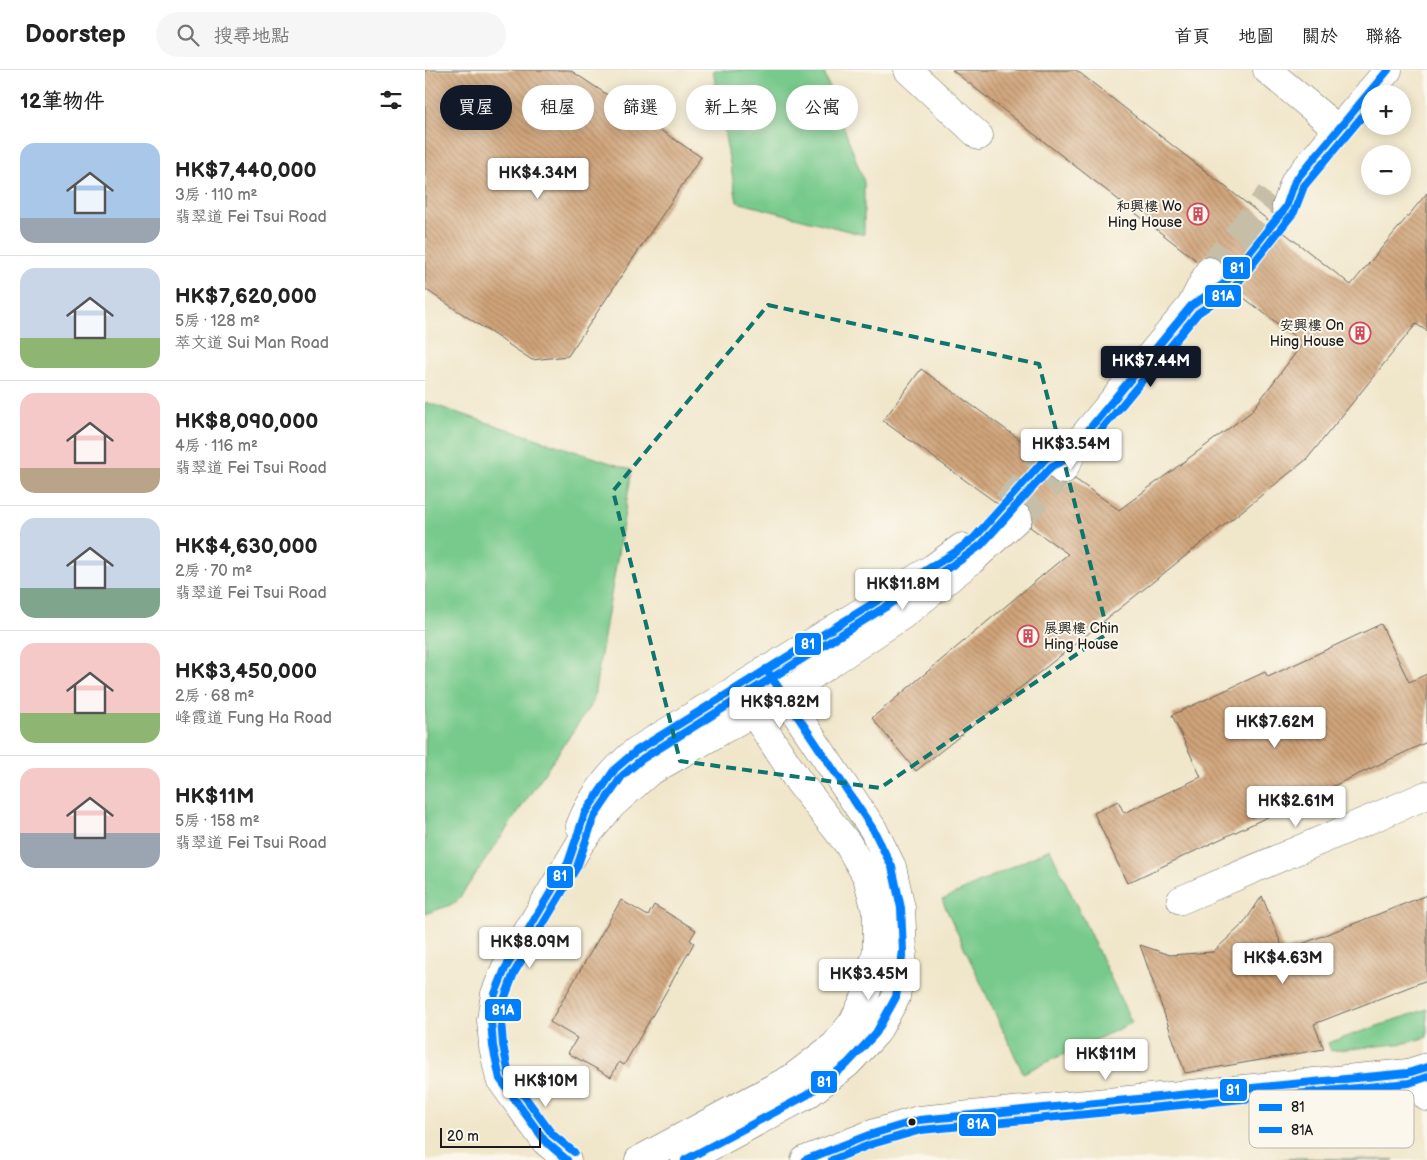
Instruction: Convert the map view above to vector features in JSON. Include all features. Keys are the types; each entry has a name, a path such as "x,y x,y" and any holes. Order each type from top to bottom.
{"street":[{"path":"908,70 979,136"},
{"path":"1267,70 1338,129"},
{"path":"1278,201 1388,70"},
{"path":"1055,464 1077,444 1217,277"},
{"path":"567,1160 545,1141 500,1079 493,1046 491,1020 495,994 505,969 568,863 595,823 629,788 648,773 783,695 903,615 971,561 1011,513 947,558 636,751 615,769 585,813 568,863"},
{"path":"685,1160 807,1095 847,1064 876,1033 896,997 903,951 901,908 892,867 873,830 766,669"},
{"path":"639,1160 792,1078 835,1045 853,1022 865,998 877,950 877,915 867,877 848,844 799,782 737,688"},
{"path":"1181,900 1427,795"},
{"path":"805,1160 869,1135 919,1120 1417,1070 1427,1097"}],"highlighted area":[{"path":"768,305 1039,364 1108,633 880,788 680,761 613,491"}],"green space":[{"path":"713,70 823,70 828,85 786,85 786,130 845,130 864,182 864,235 737,202 724,130 776,130 776,85 716,85"},
{"path":"425,402 632,470 593,702 456,903 425,914"},
{"path":"1050,849 1132,1023 1023,1073 942,900"},
{"path":"1427,1009 1427,1037 1406,1043 1331,1051 1328,1043"},
{"path":"1298,1158 1394,1160 1277,1160"}],"building":[{"path":"425,70 570,70 593,85 522,85 522,130 594,130 594,86 604,93 604,130 660,130 701,157 568,356 532,360 425,289"},
{"path":"952,70 1076,70 1351,285 1427,193 1427,331 1416,324 1307,459 916,771 872,718 1068,554 1030,527 1033,515 1029,507 1022,503 1015,503 1005,509 883,421 921,369 1050,461 1047,471 1049,478 1055,483 1064,486 1075,479 1119,510 1251,412 1303,343 1222,281 1225,270 1222,262 1217,257 1208,255 1197,261"},
{"path":"1381,624 1409,682 1427,674 1427,742 1127,883 1094,813 1118,801 1124,813 1201,777 1172,715 1265,672 1268,677"},
{"path":"1427,895 1427,980 1314,1024 1324,1049 1185,1073 1140,945 1170,955 1213,952 1244,923 1262,896 1284,951"},
{"path":"621,900 648,916 654,905 696,930 690,940 694,943 624,1065 619,1062 611,1077 568,1053 577,1038 550,1022"}],"tunnel":[{"path":"1209,271 1270,195"},
{"path":"1225,283 1286,207"},
{"path":"1006,504 1046,458"},
{"path":"1018,518 1063,470"}],"transit line":[{"name":"81","path":"567,1160 545,1141 500,1079 493,1046 491,1020 495,994 505,969 568,863 585,813 615,769 636,751 954,553 974,538 1046,458 1077,444 1191,306 1225,283 1286,207 1295,181 1388,70"},
{"name":"81A","path":"574,1152 552,1134 509,1075 503,1045 501,1020 505,997 514,973 577,867 594,817 622,776 642,759 959,561 981,545 1052,466 1084,451 1198,313 1232,290 1294,212 1304,186 1361,118"},
{"name":"81","path":"685,1160 807,1095 847,1064 876,1033 896,997 903,951 901,908 892,867 873,829 766,669"},
{"name":"81","path":"805,1160 869,1135 919,1120 1408,1073 1427,1067"},
{"name":"81A","path":"1336,1090 1409,1083 1427,1077"},
{"name":"81A","path":"832,1160 872,1144 921,1130 1249,1098"}],"place":[{"name":"和興樓 Wo Hing House","path":"1198,214"},
{"name":"安興樓 On Hing House","path":"1360,333"},
{"name":"展興樓 Chin Hing House","path":"1028,636"}]}
